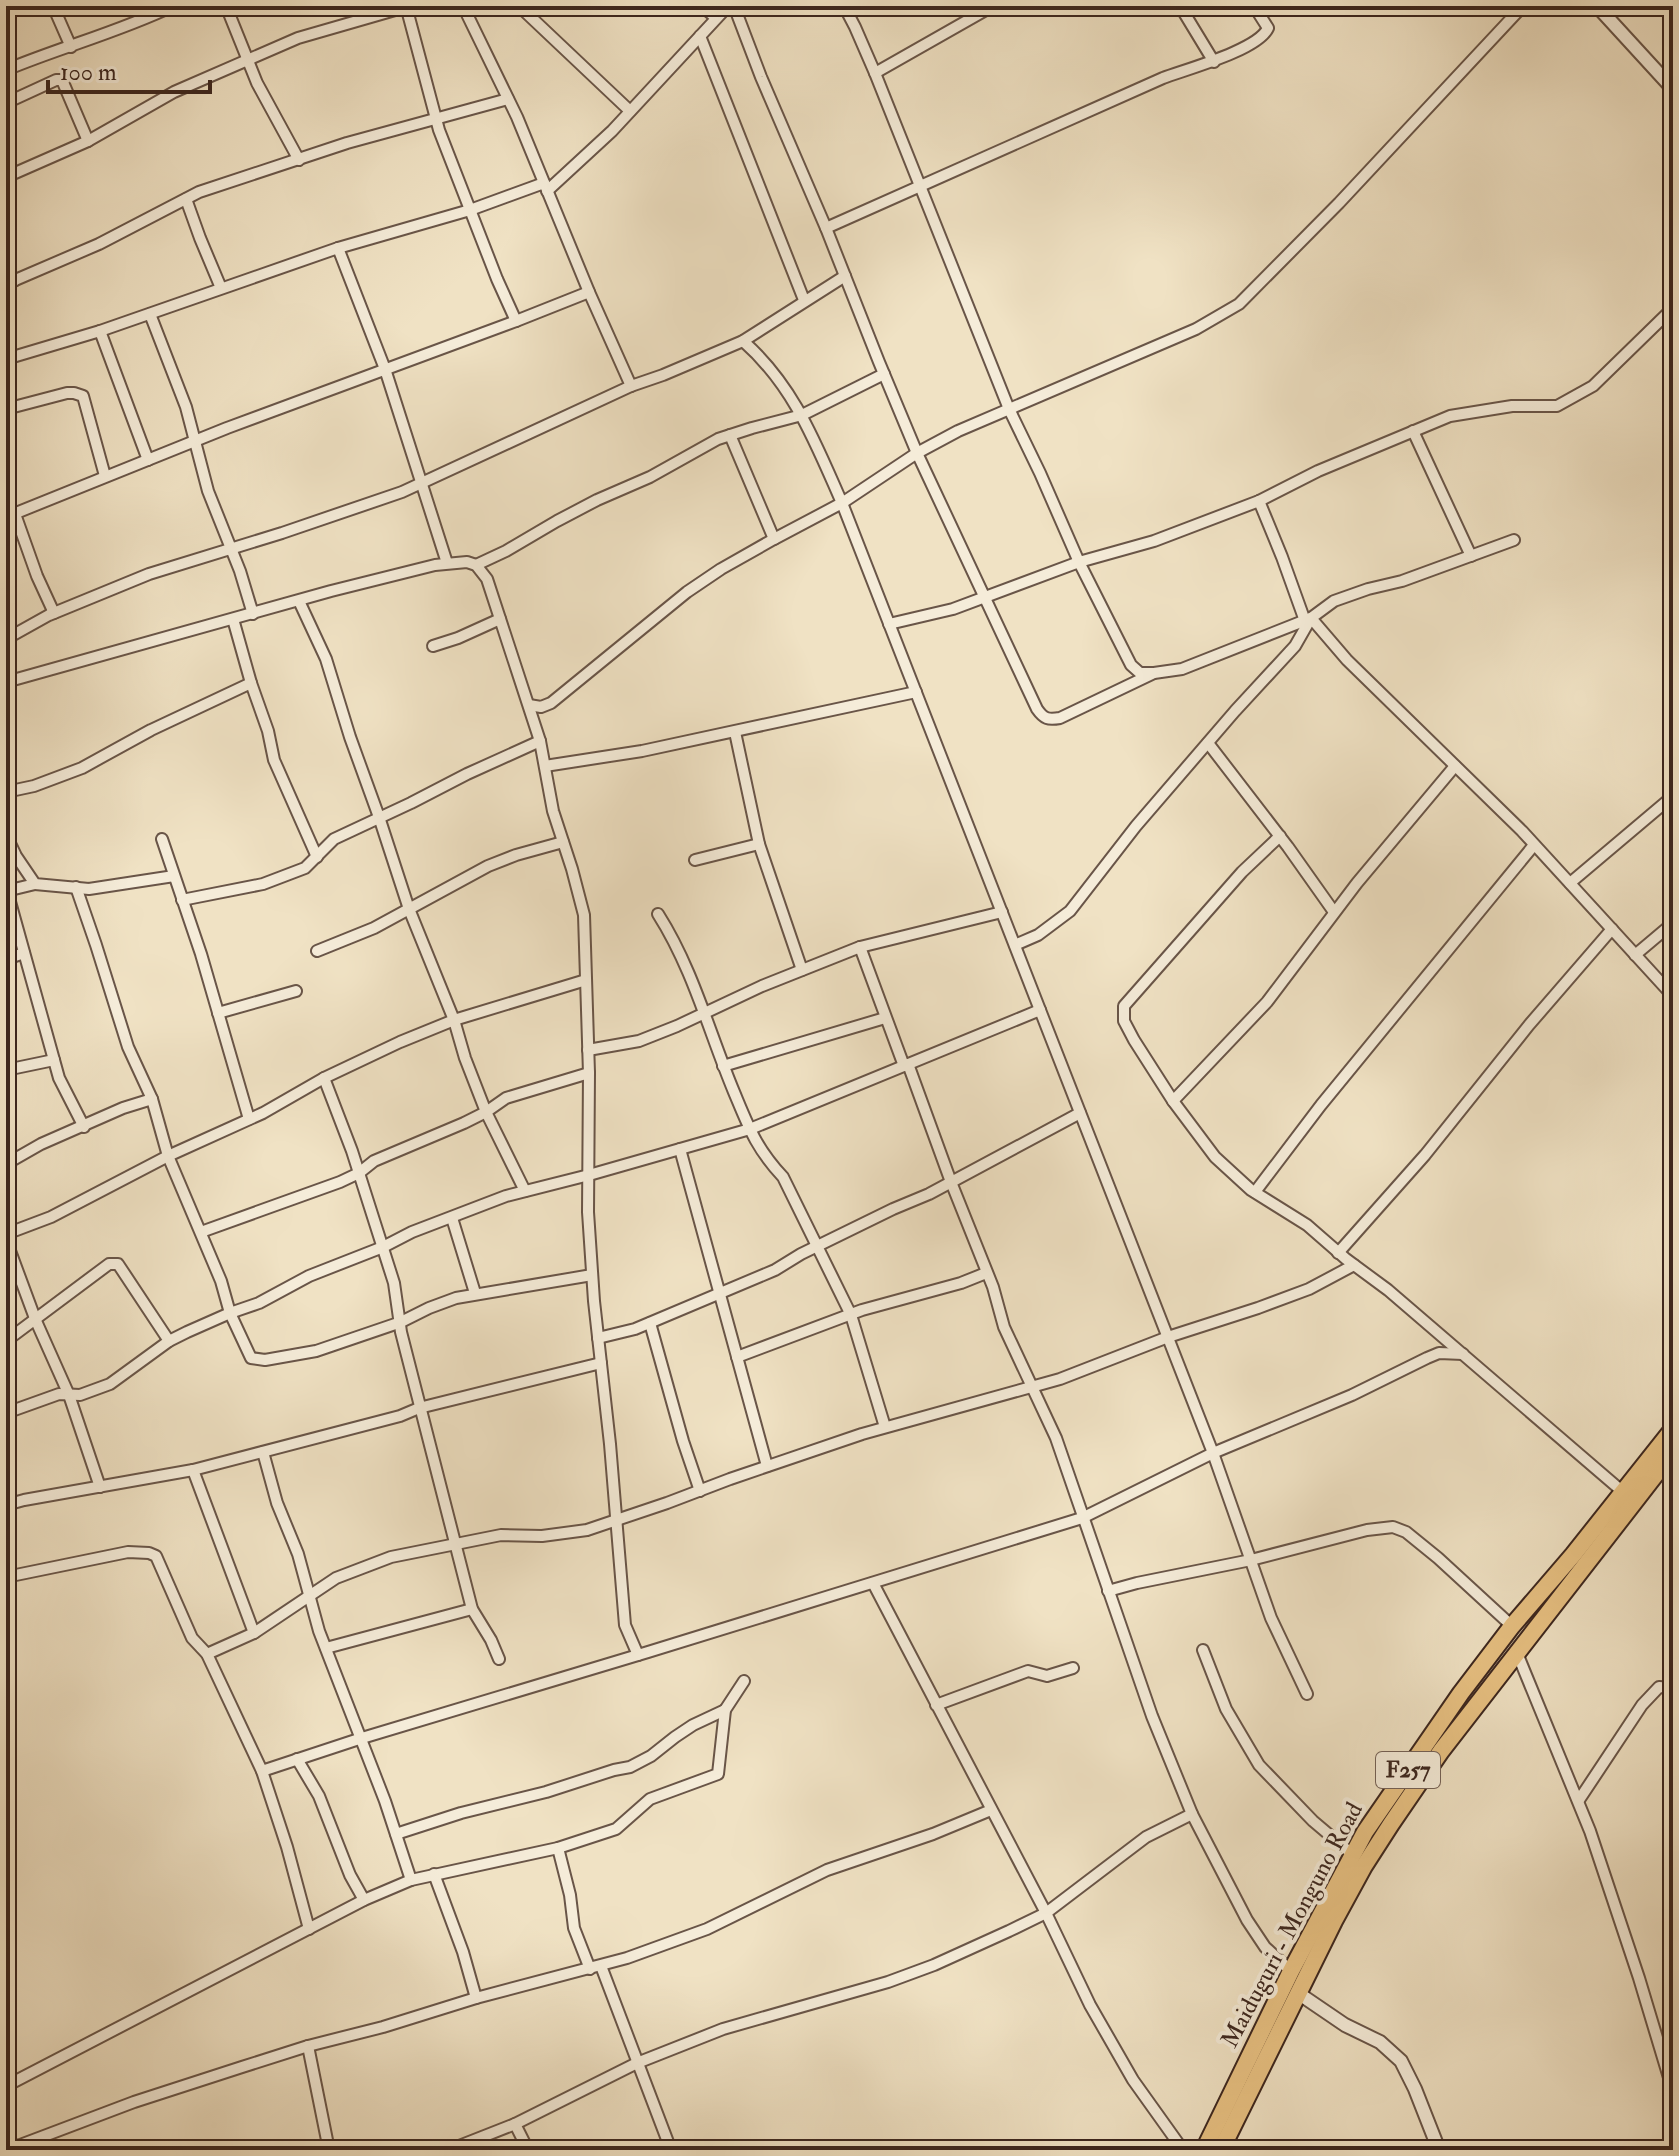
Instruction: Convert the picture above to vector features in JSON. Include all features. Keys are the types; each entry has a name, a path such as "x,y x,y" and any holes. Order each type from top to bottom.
{"main road":[{"name":"Maiduguri - Monguno Road","path":"1204,2150 1291,1971 1365,1832 1461,1693 1512,1626 1623,1492 1671,1442"},
{"name":"Maiduguri - Monguno Road","path":"1221,2150 1364,1866 1441,1751 1517,1653 1671,1442"}],"street":[{"path":"53,6 71,47"},
{"path":"6,70 173,6"},
{"path":"226,6 257,83 299,160"},
{"path":"6,177 88,141 174,92 298,38 407,6 436,120 516,321"},
{"path":"463,6 508,99 631,386"},
{"path":"519,6 630,111"},
{"path":"702,6 716,18"},
{"path":"6,359 100,331 338,248 546,187 612,131 728,6"},
{"path":"734,6 917,453 1037,709 1043,718 1060,718 1154,673"},
{"path":"844,6 875,73 1009,409 1079,562 1131,665 1140,673 1182,669 1308,620 1334,601 1402,581 1514,540"},
{"path":"875,73 993,6"},
{"path":"1180,6 1214,62"},
{"path":"826,228 981,157 1163,78 1214,62 1264,37 1268,28 1254,6"},
{"path":"529,705 541,707 551,703 687,592 721,569 842,503 917,453 958,431 1196,329 1239,304 1339,203 1523,6"},
{"path":"1597,6 1673,89"},
{"path":"700,36 804,300"},
{"path":"6,103 62,80 88,141"},
{"path":"6,272 10,283 99,244 199,192 347,143 508,99"},
{"path":"186,199 221,288"},
{"path":"338,248 385,369 447,563"},
{"path":"6,639 54,613 149,574 326,519 421,484 631,386 743,341 845,276"},
{"path":"54,613 11,516 227,428 589,292"},
{"path":"889,624 953,609 1079,562 1154,541 1259,501 1318,471 1450,416 1512,406 1557,406 1593,386 1673,308"},
{"path":"150,314 186,407 208,491 240,571 253,614"},
{"path":"100,331 148,460"},
{"path":"743,341 764,360 802,415 842,503 1213,1453 1271,1618 1307,1694"},
{"path":"476,565 718,439 802,415 884,374"},
{"path":"6,409 67,393 83,396 105,476"},
{"path":"1413,431 1471,556"},
{"path":"730,435 774,539"},
{"path":"1259,501 1308,620 1534,845 1673,996"},
{"path":"6,682 447,563 476,565 487,579 540,741 553,811 584,915 592,1275 625,1625 638,1655"},
{"path":"299,601 326,659 409,909 454,1020 465,1058 486,1112 525,1191"},
{"path":"233,619 274,760 317,857"},
{"path":"433,646 500,619"},
{"path":"1015,945 1038,935 1070,911 1136,826 1295,646 1308,620"},
{"path":"6,792 34,786 82,768 151,730 251,683"},
{"path":"545,766 642,751 916,692"},
{"path":"735,732 759,844 802,970"},
{"path":"182,900 263,884 305,868 334,839 540,741"},
{"path":"1208,743 1334,912"},
{"path":"1173,1101 1267,1002 1334,912 1455,766"},
{"path":"1570,883 1673,796"},
{"path":"6,835 35,884"},
{"path":"1280,836 1242,872 1124,1006 1124,1021 1173,1101 1215,1157 1255,1192 1307,1225 1338,1253 1388,1290 1623,1492"},
{"path":"162,839 201,954 249,1119"},
{"path":"317,951 374,928 488,866 563,842"},
{"path":"695,860 759,844"},
{"path":"1255,1192 1321,1105 1534,845"},
{"path":"84,1127 59,1078 6,891 35,884 89,889 174,876"},
{"path":"76,887 128,1047 152,1099 168,1156 251,1358 265,1360 316,1351 475,1293 592,1275"},
{"path":"588,1050 639,1041 762,986 860,947 1002,912"},
{"path":"658,914 674,939 750,1129 766,1159 783,1177 851,1315 885,1427"},
{"path":"1635,955 1673,923"},
{"path":"1338,1253 1425,1155 1529,1025 1612,929"},
{"path":"860,947 885,1018 993,1287 1004,1327 1056,1438 1152,1716 1192,1814 1247,1920 1265,1947 1291,1971"},
{"path":"6,959 24,953"},
{"path":"6,1234 51,1217 400,1042 454,1020 586,980"},
{"path":"218,1013 296,991"},
{"path":"6,1413 59,1394 80,1395 110,1384 169,1341 412,1232 506,1196 750,1129 1040,1010"},
{"path":"723,1066 885,1018"},
{"path":"6,1070 54,1060"},
{"path":"201,1232 340,1182 374,1161 486,1112 506,1098 589,1073"},
{"path":"324,1078 359,1173 394,1283 401,1332 419,1408 472,1609 499,1659"},
{"path":"6,1164 41,1144 123,1108 152,1099"},
{"path":"598,1338 635,1329 775,1270 1080,1113"},
{"path":"680,1149 767,1466"},
{"path":"452,1218 475,1293"},
{"path":"6,1240 36,1321 69,1395 100,1487"},
{"path":"6,1341 109,1264 118,1264 169,1341"},
{"path":"207,1654 254,1633 336,1578 391,1557 501,1535 542,1536 587,1530 885,1427 1060,1379 1168,1337 1309,1289 1354,1265"},
{"path":"737,1357 862,1310 961,1283 986,1273"},
{"path":"650,1323 700,1491"},
{"path":"262,1771 1082,1518 1213,1453 1352,1395 1439,1353 1463,1354"},
{"path":"6,1505 193,1470 400,1416 419,1408 601,1363"},
{"path":"263,1452 277,1503 298,1554 319,1631 362,1738 411,1880"},
{"path":"193,1470 254,1633"},
{"path":"1108,1591 1251,1560 1367,1530 1393,1527 1406,1532 1438,1558 1512,1626"},
{"path":"6,1577 128,1552 156,1556 192,1638 207,1654 262,1771 309,1929"},
{"path":"873,1583 1046,1913 1090,2005 1133,2080 1183,2150"},
{"path":"326,1648 472,1609"},
{"path":"1203,1650 1226,1709 1259,1765 1313,1821 1352,1854"},
{"path":"1517,1653 1579,1800 1673,2091"},
{"path":"936,1705 1028,1671 1047,1676 1073,1668"},
{"path":"6,2086 364,1900 411,1880 558,1848 616,1829 650,1799 718,1774 725,1710 744,1681"},
{"path":"1579,1800 1642,1705 1659,1687 1673,1688"},
{"path":"396,1834 630,1767 651,1756 693,1725 725,1710"},
{"path":"297,1759 319,1796 350,1875 364,1900"},
{"path":"11,2146 134,2102 308,2046 595,1967 707,1929 827,1870 933,1834 991,1810"},
{"path":"449,2150 515,2124 637,2063 723,2029 888,1982 934,1965 1046,1913 1146,1837 1192,1814"},
{"path":"558,1848 570,1895 574,1928 595,1967 637,2063 671,2150"},
{"path":"434,1874 463,1952 476,1998"},
{"path":"1298,1993 1345,2025 1380,2042 1401,2061 1439,2150"},
{"path":"308,2046 329,2150"},
{"path":"515,2124 528,2150"}]}
